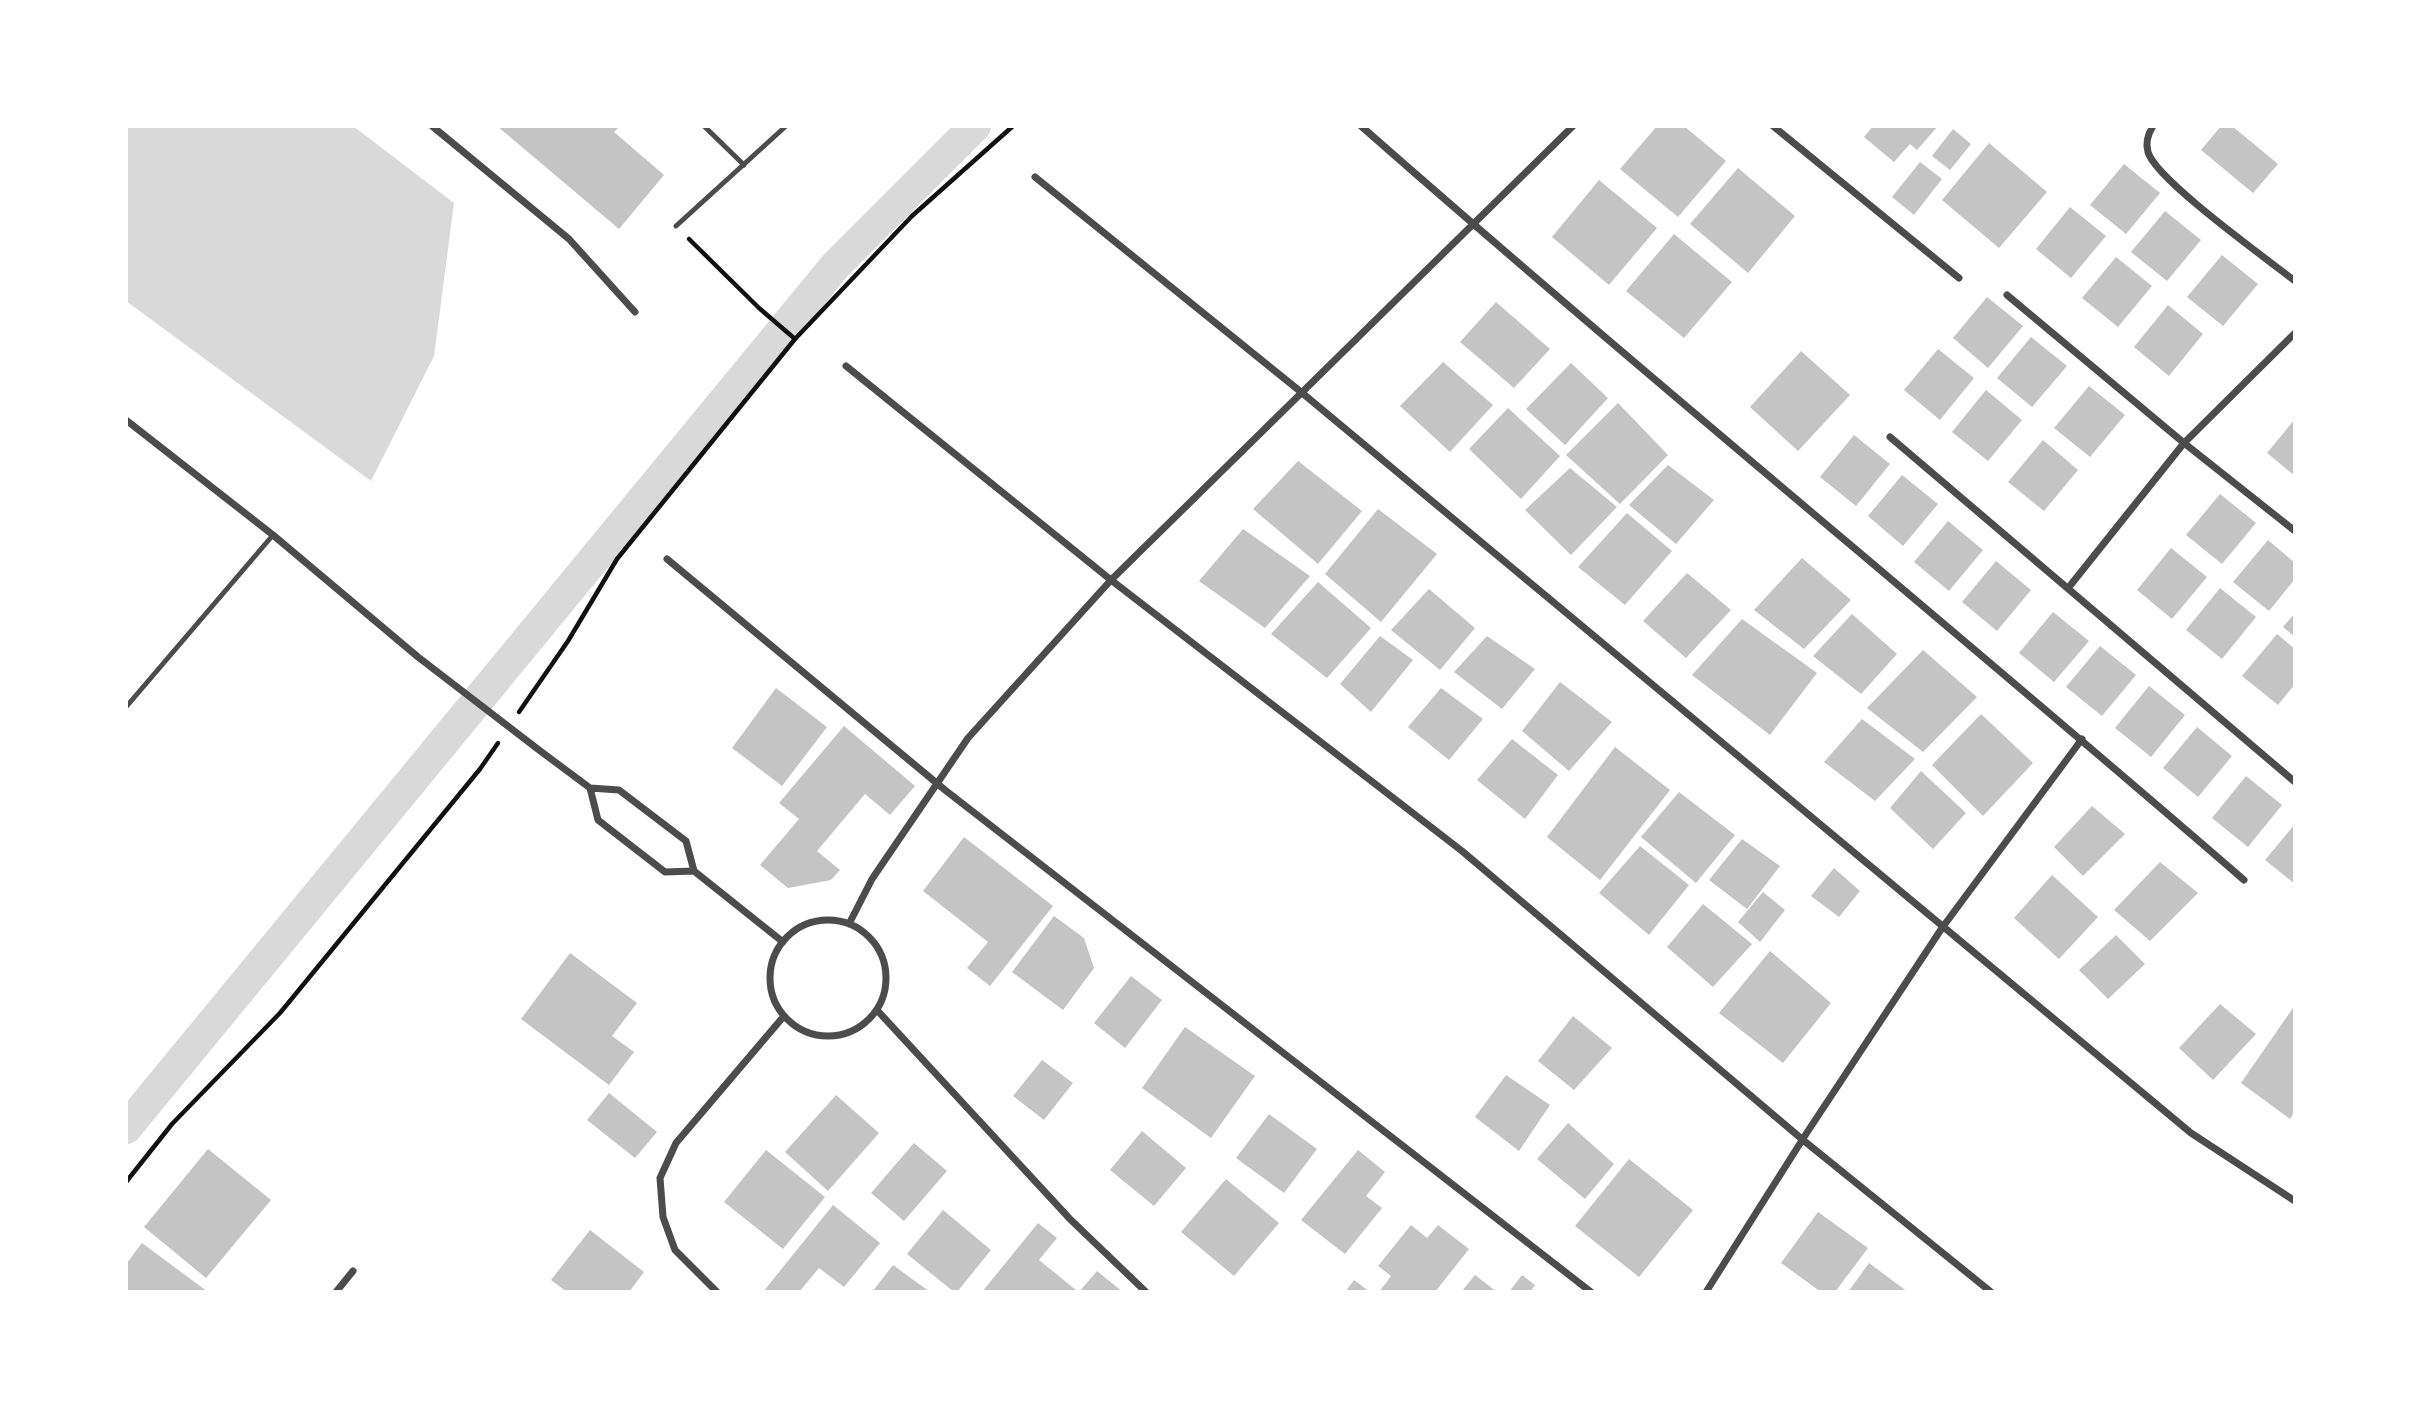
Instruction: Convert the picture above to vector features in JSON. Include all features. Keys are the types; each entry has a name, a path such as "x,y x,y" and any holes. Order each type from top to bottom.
{"street":[{"path":"432,126 569,239 635,313"},
{"path":"1362,126 1473,224 2082,739 2244,880"},
{"path":"849,924 872,879 968,738 1111,580 1573,126"},
{"path":"1773,126 1959,278"},
{"path":"2153,126 2147,135 2148,153 2164,177 2295,281"},
{"path":"1035,177 1301,392 2191,1133 2295,1201"},
{"path":"2007,295 2184,443 2295,531"},
{"path":"2069,587 2184,443 2295,333"},
{"path":"846,366 1111,580 1462,852 1803,1140 1991,1292"},
{"path":"126,420 273,535 418,657 539,750 590,788 619,790 686,841 694,871 783,942"},
{"path":"1890,437 2295,782"},
{"path":"667,559 937,783 1591,1292"},
{"path":"1706,1292 1942,928 2082,739"},
{"path":"590,788 598,820 665,872 694,871"},
{"path":"831,920 849,924 864,933 876,945 884,961 885,986 877,1010 865,1023 849,1032 832,1036 814,1035 797,1027 784,1016 774,998 770,979 774,959 783,942 796,929 813,922 831,920"},
{"path":"877,1010 1071,1220 1146,1292"},
{"path":"717,1292 675,1250 663,1217 660,1178 676,1143 784,1016"},
{"path":"336,1292 353,1271"}],"lane":[{"path":"704,126 744,164"},
{"path":"676,226 786,126"},
{"path":"126,707 273,535"}],"path":[{"path":"516,716 568,641 617,559 795,339 912,216 1013,126"},
{"path":"676,226 795,339"},
{"path":"126,1182 172,1124 280,1013 480,769 502,737"}],"shaded area":[{"path":"126,126 353,126 454,203 434,356 371,481 126,301"}],"building":[{"path":"497,126 620,126 614,132 664,175 619,229"},
{"path":"1657,126 1684,126 1726,161 1678,217 1620,169"},
{"path":"1873,126 1938,126 1917,150 1910,144 1894,162 1864,137"},
{"path":"2221,126 2232,126 2278,164 2253,193 2201,150"},
{"path":"1953,129 1971,144 1950,170 1932,156"},
{"path":"1989,143 2047,192 1999,248 1942,200"},
{"path":"1920,162 1942,179 1914,215 1892,197"},
{"path":"2124,164 2160,193 2126,234 2090,205"},
{"path":"1738,168 1795,216 1748,273 1690,224"},
{"path":"1599,180 1657,228 1609,285 1552,237"},
{"path":"2070,207 2106,236 2071,278 2036,249"},
{"path":"2165,211 2201,240 2167,281 2131,252"},
{"path":"1674,234 1732,282 1684,338 1626,291"},
{"path":"2222,255 2258,284 2223,326 2187,297"},
{"path":"2116,257 2152,286 2118,327 2082,298"},
{"path":"1987,297 2023,326 1988,368 1953,338"},
{"path":"1496,302 1550,349 1514,388 1460,342"},
{"path":"2168,305 2203,334 2169,376 2134,347"},
{"path":"2031,337 2067,366 2032,407 1997,378"},
{"path":"1938,349 1974,378 1940,420 1904,390"},
{"path":"1801,351 1850,395 1798,451 1750,407"},
{"path":"1443,362 1493,405 1450,452 1400,406"},
{"path":"1571,363 1608,398 1565,445 1526,409"},
{"path":"2089,386 2125,415 2090,457 2054,428"},
{"path":"1986,390 2022,420 1988,461 1952,432"},
{"path":"1618,403 1668,455 1620,504 1566,455"},
{"path":"1508,408 1560,456 1521,499 1469,449"},
{"path":"2295,419 2295,476 2267,453"},
{"path":"1854,435 1890,464 1856,506 1820,477"},
{"path":"2043,440 2078,470 2044,511 2008,482"},
{"path":"1298,461 1362,511 1318,564 1253,509"},
{"path":"1668,465 1714,500 1676,544 1629,505"},
{"path":"1570,468 1617,507 1571,555 1525,510"},
{"path":"1902,475 1938,504 1903,546 1868,516"},
{"path":"2220,494 2256,523 2222,564 2186,535"},
{"path":"1378,509 1437,554 1381,622 1325,574"},
{"path":"1627,513 1672,551 1625,605 1578,567"},
{"path":"1948,521 1983,550 1949,591 1914,562"},
{"path":"1243,529 1310,576 1265,628 1199,581"},
{"path":"2268,540 2295,563 2295,579 2269,611 2233,582"},
{"path":"2171,548 2207,577 2172,619 2137,590"},
{"path":"1802,558 1851,600 1804,649 1754,610"},
{"path":"1996,561 2031,590 1997,631 1962,602"},
{"path":"1687,573 1731,610 1686,658 1643,621"},
{"path":"1318,582 1371,628 1327,678 1271,634"},
{"path":"2220,588 2256,617 2222,659 2186,630"},
{"path":"1429,589 1475,628 1440,670 1391,630"},
{"path":"2053,612 2089,641 2054,682 2019,653"},
{"path":"2295,613 2295,637 2283,627"},
{"path":"1852,614 1897,654 1861,694 1813,656"},
{"path":"1742,619 1817,673 1770,735 1692,675"},
{"path":"2277,634 2295,649 2295,684 2278,705 2242,676"},
{"path":"1380,636 1413,660 1371,712 1340,684"},
{"path":"1487,636 1535,669 1502,709 1454,672"},
{"path":"2100,646 2136,675 2102,716 2066,687"},
{"path":"1923,650 1977,697 1923,752 1867,708"},
{"path":"1560,682 1612,722 1569,771 1522,731"},
{"path":"2149,686 2185,715 2151,757 2115,728"},
{"path":"776,688 827,727 782,786 732,748"},
{"path":"1441,688 1483,719 1449,760 1408,727"},
{"path":"1981,714 2033,763 1983,816 1932,765"},
{"path":"1862,719 1915,759 1875,801 1824,762"},
{"path":"844,726 915,786 890,815 865,794 817,851 840,870 831,880 788,888 760,865 799,819 779,803"},
{"path":"2197,727 2232,756 2198,797 2163,768"},
{"path":"1512,739 1558,775 1525,819 1477,780"},
{"path":"1615,747 1670,790 1600,880 1547,837"},
{"path":"1921,771 1966,813 1933,849 1890,808"},
{"path":"2246,776 2282,805 2248,847 2212,818"},
{"path":"1679,792 1735,835 1696,883 1641,837"},
{"path":"2092,806 2125,834 2083,876 2054,847"},
{"path":"2295,824 2295,884 2265,860"},
{"path":"964,837 1053,906 990,986 967,968 988,942 923,891"},
{"path":"1742,839 1780,866 1747,909 1709,880"},
{"path":"1640,846 1689,885 1649,935 1599,893"},
{"path":"2160,862 2198,893 2150,941 2114,910"},
{"path":"1834,868 1860,891 1839,917 1811,896"},
{"path":"2052,875 2098,917 2059,959 2014,918"},
{"path":"1763,892 1785,910 1760,942 1738,922"},
{"path":"1703,904 1752,944 1713,987 1667,947"},
{"path":"1054,916 1084,938 1094,968 1063,1010 1012,972"},
{"path":"2116,935 2145,964 2108,999 2079,970"},
{"path":"1770,951 1831,1003 1783,1063 1719,1013"},
{"path":"570,953 637,1003 612,1036 634,1052 609,1085 521,1019"},
{"path":"1131,976 1162,1000 1125,1048 1094,1023"},
{"path":"2220,1004 2256,1034 2213,1080 2179,1048"},
{"path":"2295,1005 2295,1111 2290,1119 2241,1083"},
{"path":"1573,1016 1612,1048 1574,1090 1538,1061"},
{"path":"1185,1027 1255,1076 1211,1138 1142,1088"},
{"path":"1042,1060 1073,1083 1044,1120 1013,1096"},
{"path":"1506,1075 1550,1105 1519,1151 1475,1117"},
{"path":"609,1093 657,1132 635,1158 587,1120"},
{"path":"836,1095 879,1133 828,1191 785,1152"},
{"path":"1269,1114 1317,1149 1284,1193 1236,1158"},
{"path":"1568,1123 1614,1164 1585,1199 1537,1159"},
{"path":"1142,1131 1186,1168 1154,1206 1110,1170"},
{"path":"914,1143 947,1171 904,1221 871,1193"},
{"path":"208,1149 271,1200 206,1278 144,1227"},
{"path":"766,1150 825,1197 783,1249 724,1202"},
{"path":"1358,1150 1385,1172 1366,1196 1382,1208 1345,1254 1301,1220"},
{"path":"1629,1159 1693,1210 1639,1277 1575,1226"},
{"path":"1226,1179 1279,1223 1234,1276 1181,1232"},
{"path":"833,1205 880,1243 844,1287 819,1268 799,1292 763,1292"},
{"path":"943,1210 991,1250 957,1292 907,1254"},
{"path":"1818,1212 1868,1248 1835,1292 1821,1292 1781,1263"},
{"path":"1038,1223 1057,1238 1039,1260 1076,1290 1075,1292 982,1292"},
{"path":"1411,1225 1427,1238 1438,1225 1469,1249 1435,1292 1379,1292 1391,1276 1378,1266"},
{"path":"590,1230 644,1272 629,1292 567,1292 551,1280"},
{"path":"142,1243 208,1292 126,1292 126,1264"},
{"path":"1869,1263 1908,1292 1848,1292"},
{"path":"893,1265 930,1292 872,1292"},
{"path":"1097,1271 1123,1292 1079,1292"},
{"path":"1475,1275 1497,1292 1461,1292"},
{"path":"1522,1275 1535,1285 1530,1292 1509,1292"},
{"path":"1354,1280 1370,1292 1345,1292"}],"waterway":[{"path":"126,1128 836,265 975,126"}]}
